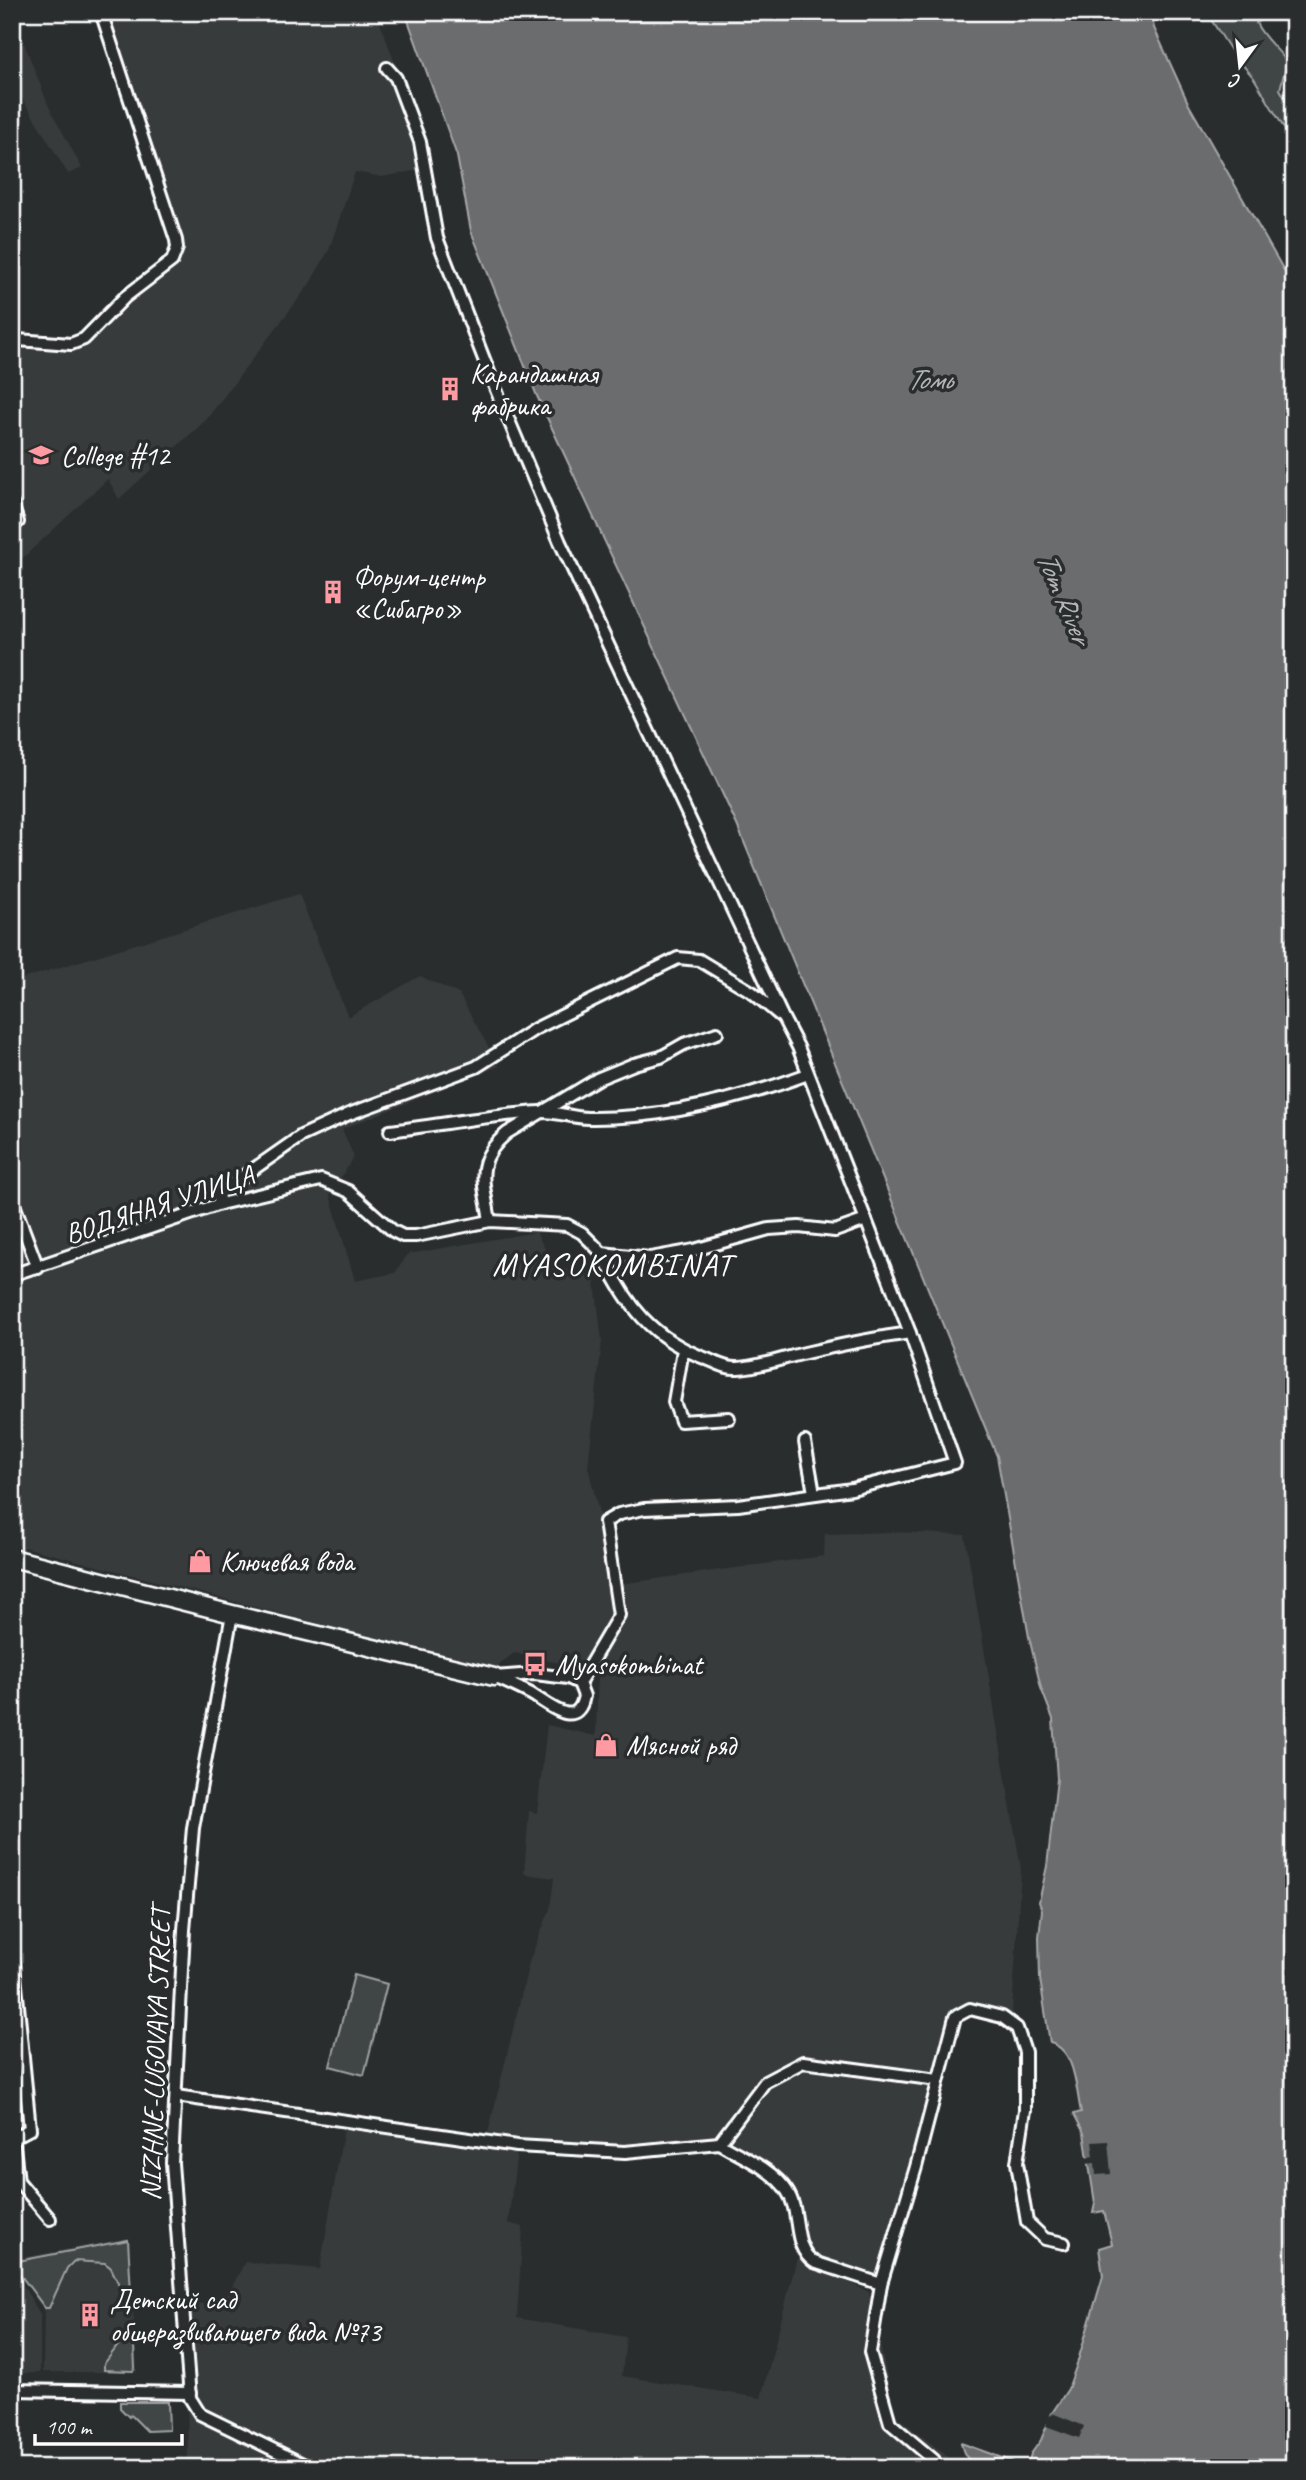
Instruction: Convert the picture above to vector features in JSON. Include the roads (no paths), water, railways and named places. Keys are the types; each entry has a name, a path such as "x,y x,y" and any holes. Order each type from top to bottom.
{"street":[{"path":"12,342 19,340 71,344 84,339 125,297 167,265 175,255 176,240 101,12"},
{"path":"387,68 396,78 420,142 437,238 494,385 560,542 798,1047 910,1333 955,1463 852,1489 738,1505 644,1509 619,1514 605,1522 619,1615 579,1683"},
{"path":"12,504 18,522"},
{"path":"220,1204 218,1194 301,1136 349,1114 477,1067 535,1028 678,958 699,960 752,992 783,1018"},
{"path":"716,1033 597,1079 494,1143 486,1155 483,1174 490,1221 567,1225 582,1233 602,1253 618,1287 633,1308 661,1334 682,1350 730,1368 910,1333"},
{"path":"390,1131 542,1112 585,1118 643,1115 714,1103 768,1089 808,1074"},
{"name":"ВОДЯНАЯ УЛИЦА","path":"12,1275 220,1204 321,1180 348,1191 393,1231 403,1236 416,1236 490,1221"},
{"path":"12,1199 38,1268"},
{"path":"602,1253 650,1258 694,1251 769,1229 800,1227 835,1231 866,1220"},
{"path":"682,1350 674,1402 681,1421 729,1418"},
{"path":"806,1442 814,1493"},
{"path":"12,1558 494,1677 534,1696 560,1713 573,1712 583,1702 583,1689 579,1683 568,1678 545,1675 494,1677"},
{"name":"NIZHNE-LUGOVAYA STREET","path":"190,2393 172,2163 184,1930 193,1828 232,1614"},
{"path":"12,1944 30,2129 13,2138 18,2181 50,2220"},
{"path":"929,2468 934,2460 890,2423 870,2352 881,2284 913,2179 955,2017 970,2010 1002,2017 1017,2028 1025,2052 1025,2110 1017,2163 1027,2222 1045,2239 1064,2243"},
{"path":"719,2143 765,2082 803,2062 938,2080"},
{"path":"176,2096 517,2146 625,2152 719,2143 775,2176 787,2190 795,2207 800,2246 807,2257 814,2262 881,2284"},
{"path":"12,2390 190,2393 190,2398 200,2414 311,2468"}],"water":[{"name":"Томь","path":"405,12 1151,12 1154,28 1189,105 1294,288 1294,2468 982,2468 970,2461 964,2452 961,2443 1027,2467 1052,2413 1068,2389 1077,2364 1103,2276 1099,2248 1112,2244 1104,2211 1093,2213 1095,2203 1084,2133 1074,2114 1081,2112 1076,2083 1065,2053 1050,2043 1040,1979 1039,1937 1042,1910 1039,1902 1047,1866 1057,1779 1053,1719 1041,1688 1029,1637 997,1456 737,825 537,396 471,231 457,156"}],"place":[{"name":"Карандашная фабрика","path":"450,389"},
{"name":"College #12","path":"41,455"},
{"name":"Форум-центр «Сибагро»","path":"333,592"},
{"name":"Ключевая вода","path":"200,1561"},
{"name":"Myasokombinat","path":"535,1664"},
{"name":"Мясной ряд","path":"606,1745"},
{"name":"Детский сад общеразвивающего вида №73","path":"90,2315"}],"district":[{"name":"MYASOKOMBINAT","path":"613,1264"}],"water label":[{"name":"Tom River","path":"1064,597"}]}
